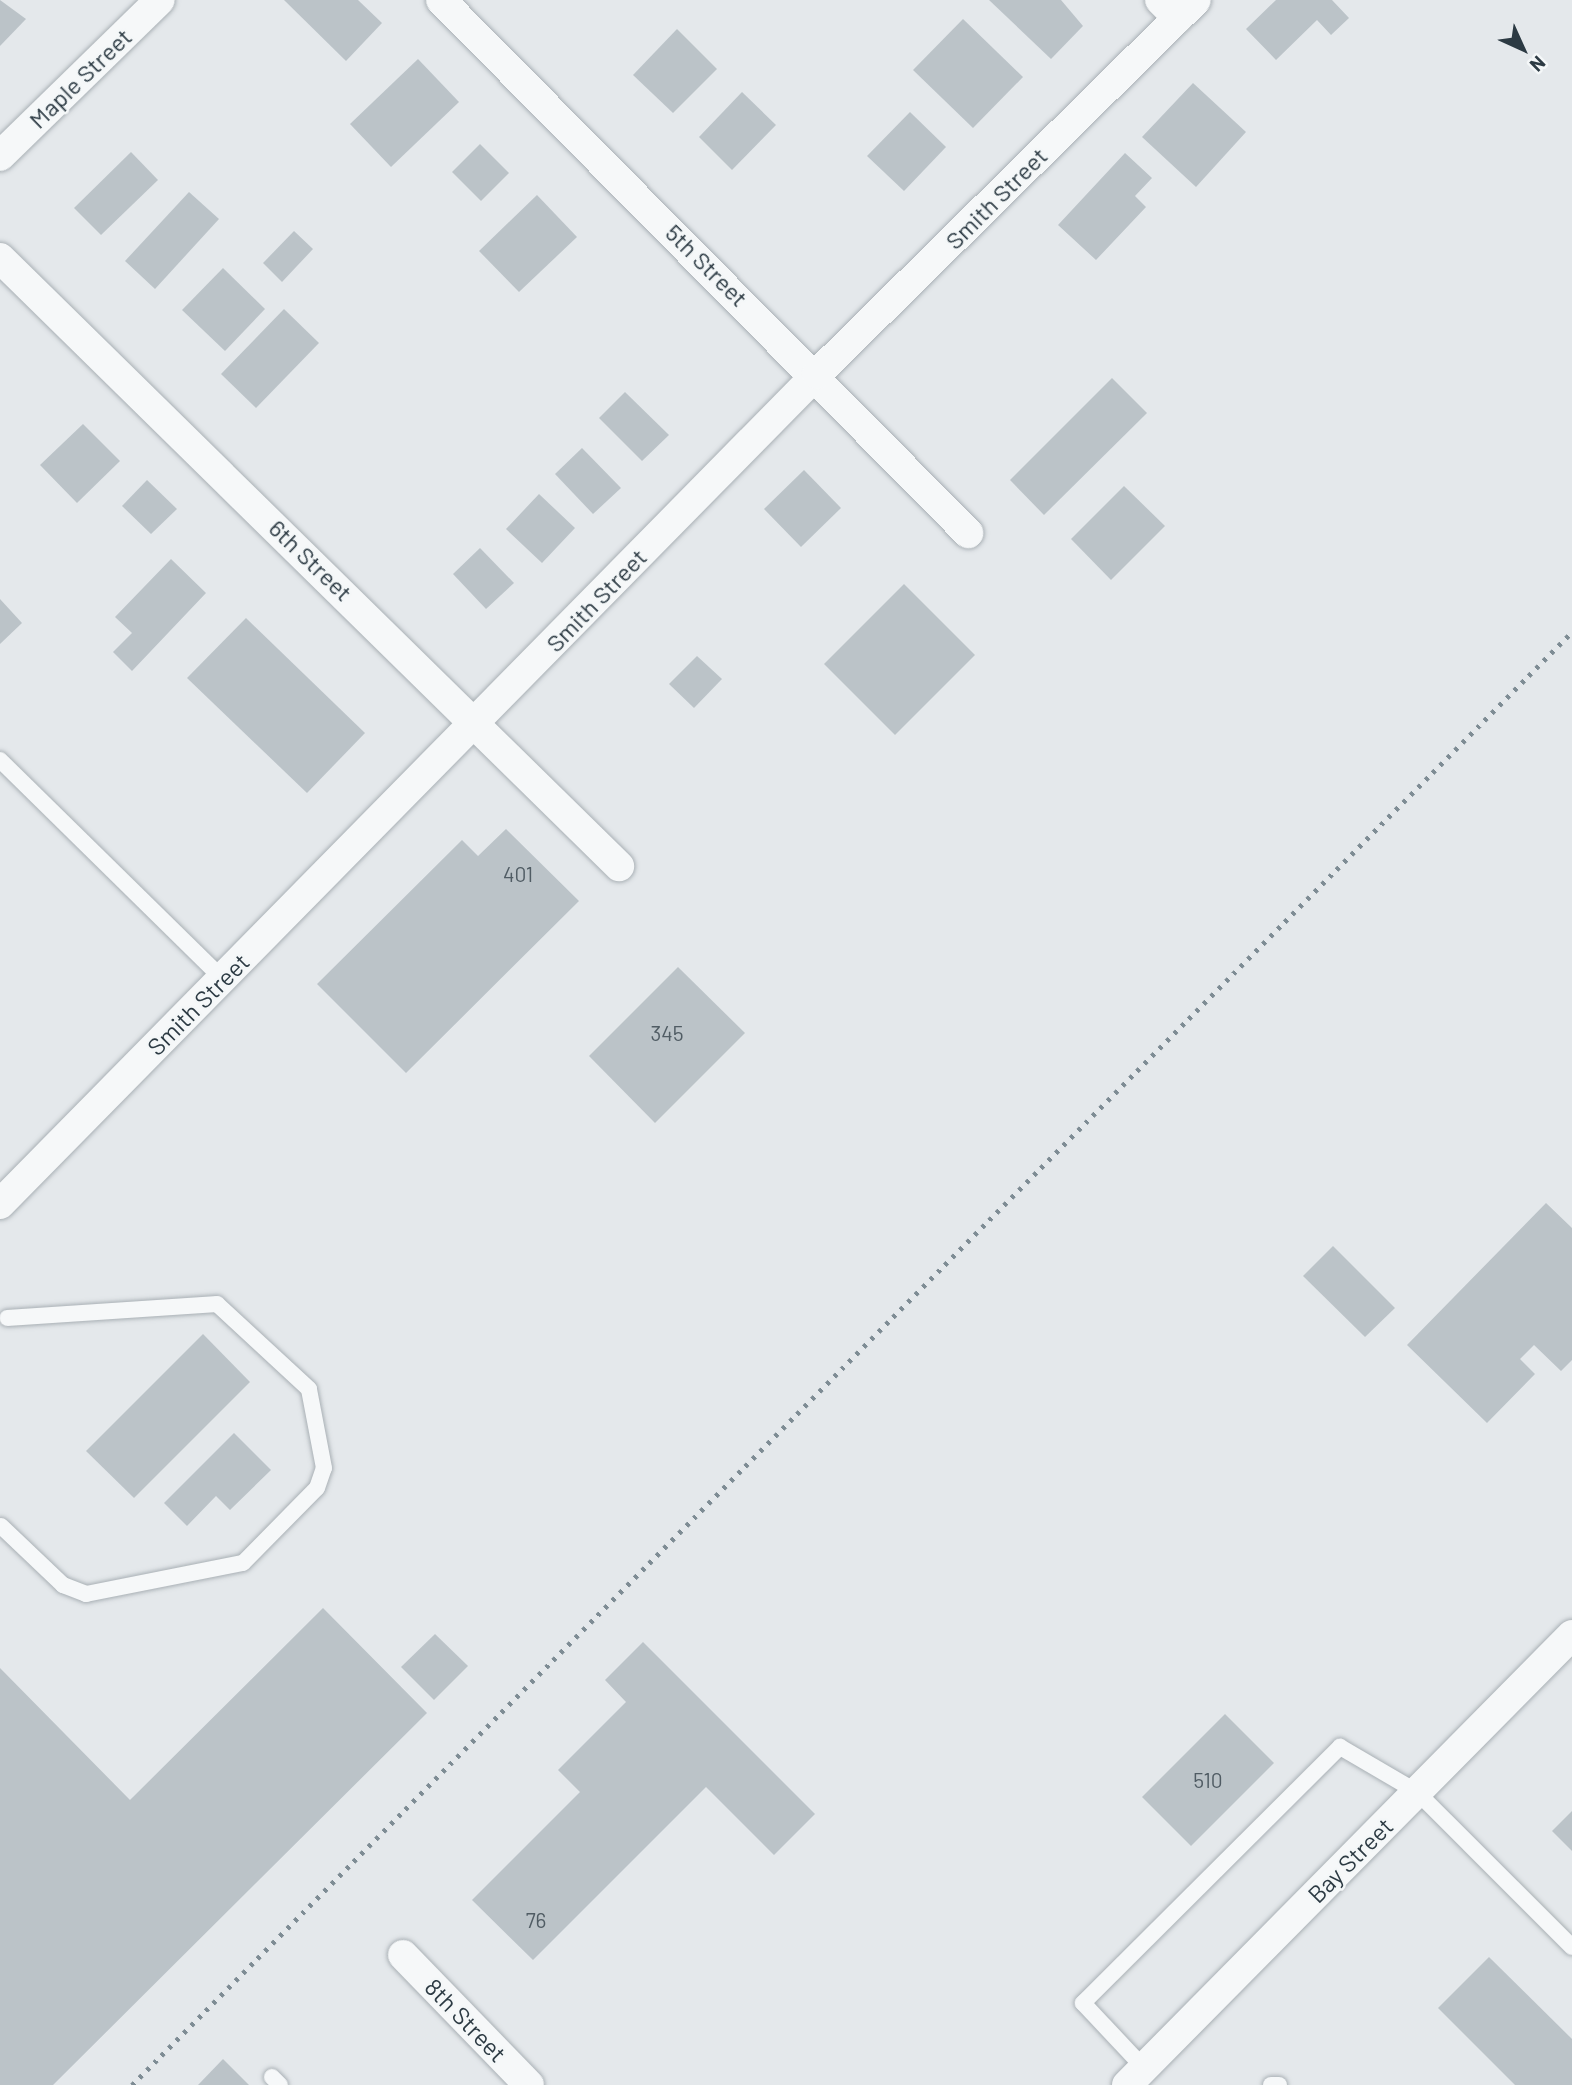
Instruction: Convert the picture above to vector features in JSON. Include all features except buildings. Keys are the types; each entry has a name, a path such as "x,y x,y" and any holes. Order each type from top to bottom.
{"street":[{"name":"Maple Street","path":"0,156 160,0"},
{"name":"5th Street","path":"441,0 817,374 968,533"},
{"name":"Smith Street","path":"0,1204 477,722 1178,6"},
{"name":"6th Street","path":"0,258 477,722 619,866"},
{"name":"Bay Street","path":"1136,2076 1572,1635"},
{"name":"8th Street","path":"403,1955 529,2085"}],"lane":[{"path":"0,760 223,979"},
{"path":"0,1526 63,1586 86,1594 243,1563 317,1488 324,1468 309,1389 217,1304 2,1318"},
{"path":"1136,2076 1083,2003 1340,1747 1417,1792 1572,1947"},
{"path":"1271,2085 1279,2085"}],"railway":[{"path":"132,2085 1572,632"}]}
